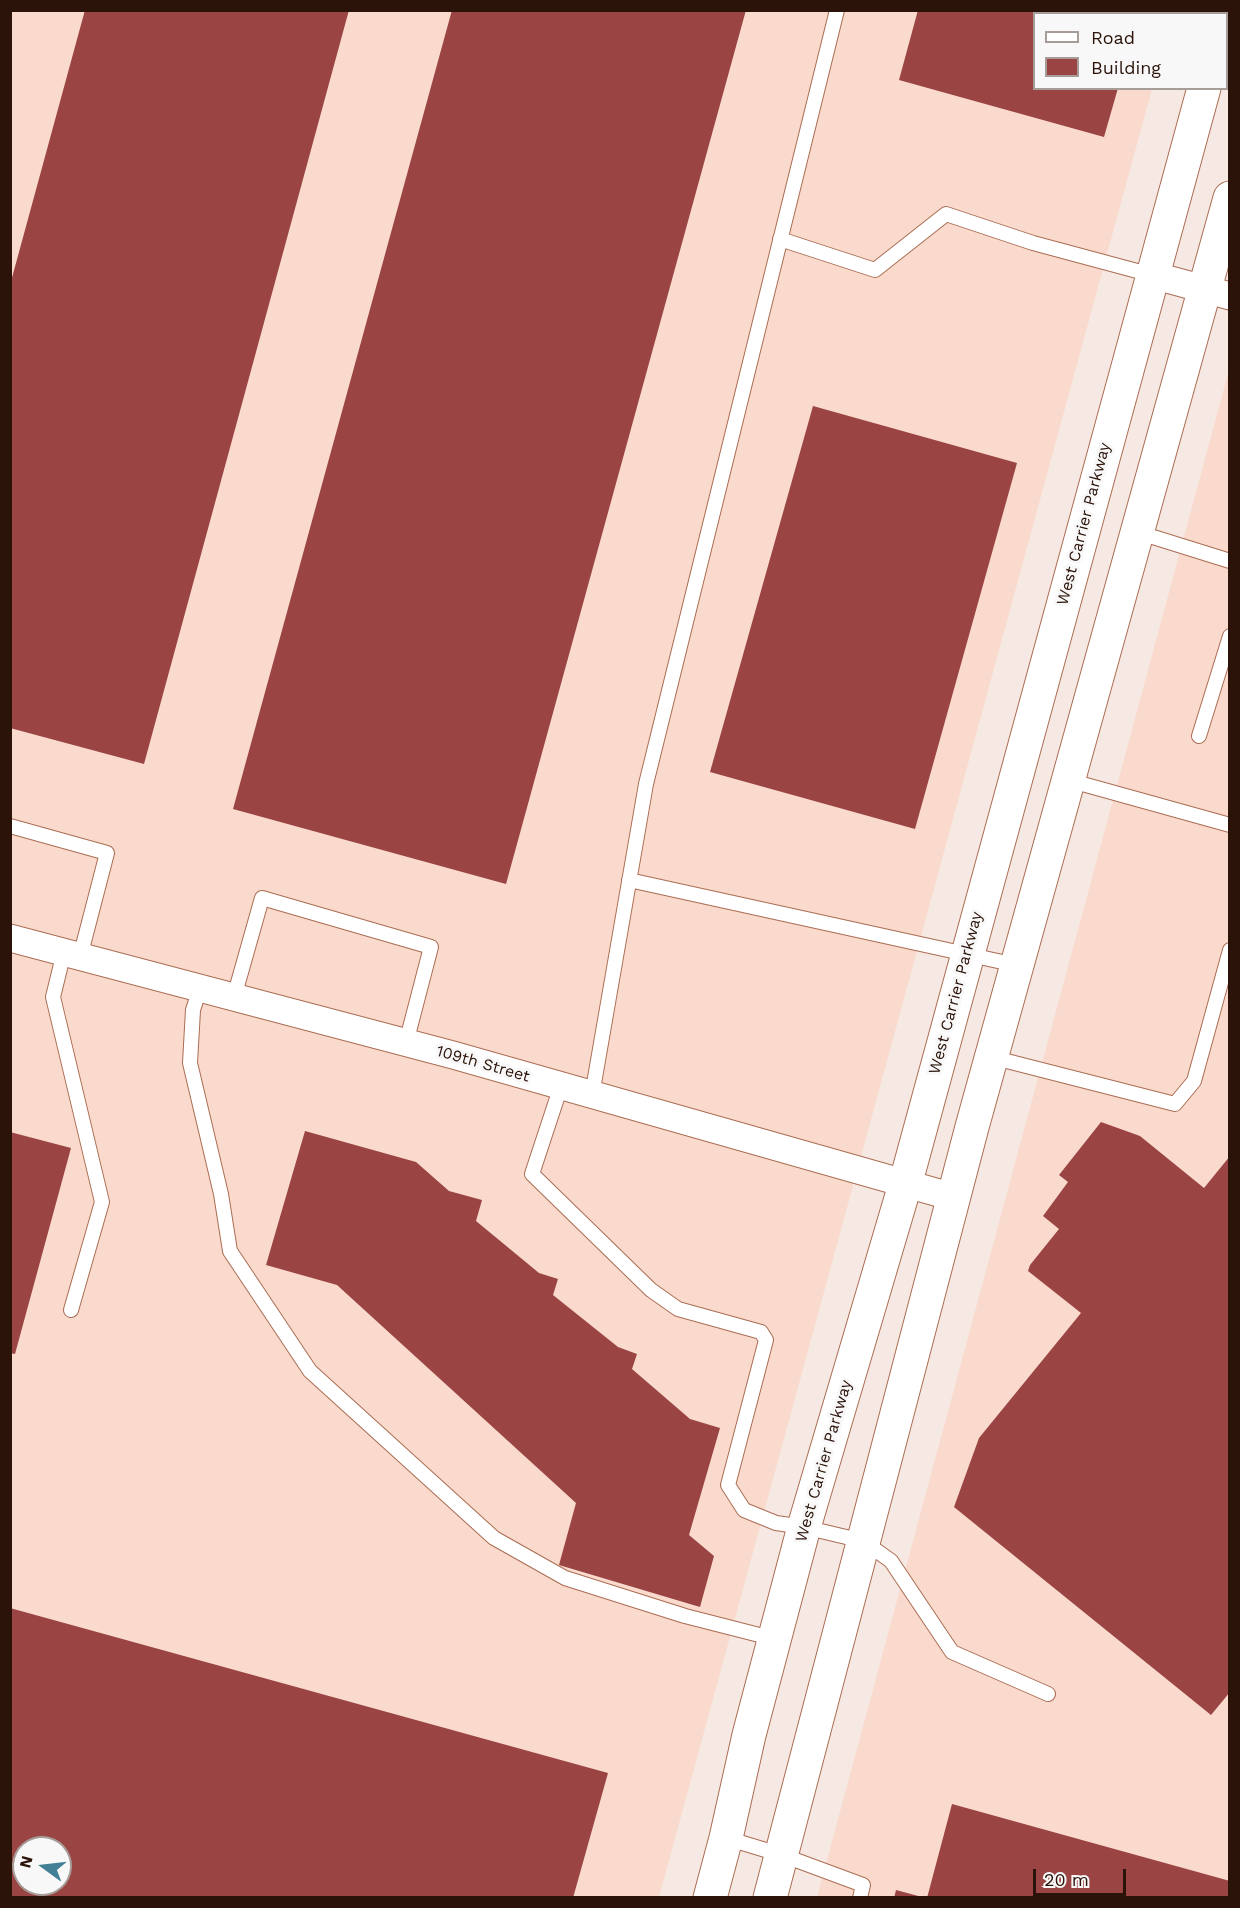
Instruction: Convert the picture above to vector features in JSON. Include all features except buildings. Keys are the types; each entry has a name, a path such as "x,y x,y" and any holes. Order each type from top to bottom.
{"main road":[{"name":"West Carrier Parkway","path":"710,1898 749,1735 804,1527 905,1185 1203,90"},
{"path":"770,1898 862,1541 1016,965 1137,532 1217,292 1230,198"}],"street":[{"path":"1152,275 1217,292"},
{"name":"109th Street","path":"10,938 406,1043 953,1197"}],"lane":[{"path":"592,1095 646,784 837,10"},
{"path":"780,239 875,270 946,214 1034,243 1152,275"},
{"path":"1137,532 1230,561"},
{"path":"1199,736 1230,636"},
{"path":"1068,780 1230,825"},
{"path":"10,826 106,853 72,954 53,997 102,1202 71,1310"},
{"path":"629,880 1016,965"},
{"path":"234,997 262,898 431,946 406,1043"},
{"path":"991,1058 1175,1104 1194,1081 1230,950"},
{"path":"200,988 193,1010 190,1063 221,1194 230,1251 310,1371 494,1538 504,1544 565,1578 685,1616 775,1639"},
{"path":"561,1086 532,1174 651,1290 678,1310 761,1332 766,1340 728,1485 744,1510 776,1524 804,1527 862,1541 891,1561 952,1652 1048,1694"},
{"path":"726,1838 782,1854 863,1885 860,1898"}],"shaded area":[{"path":"11,11 1174,11 1033,12 1033,90 1152,90 659,1897 11,1898"},
{"path":"1229,370 1229,1897 817,1897"}]}
